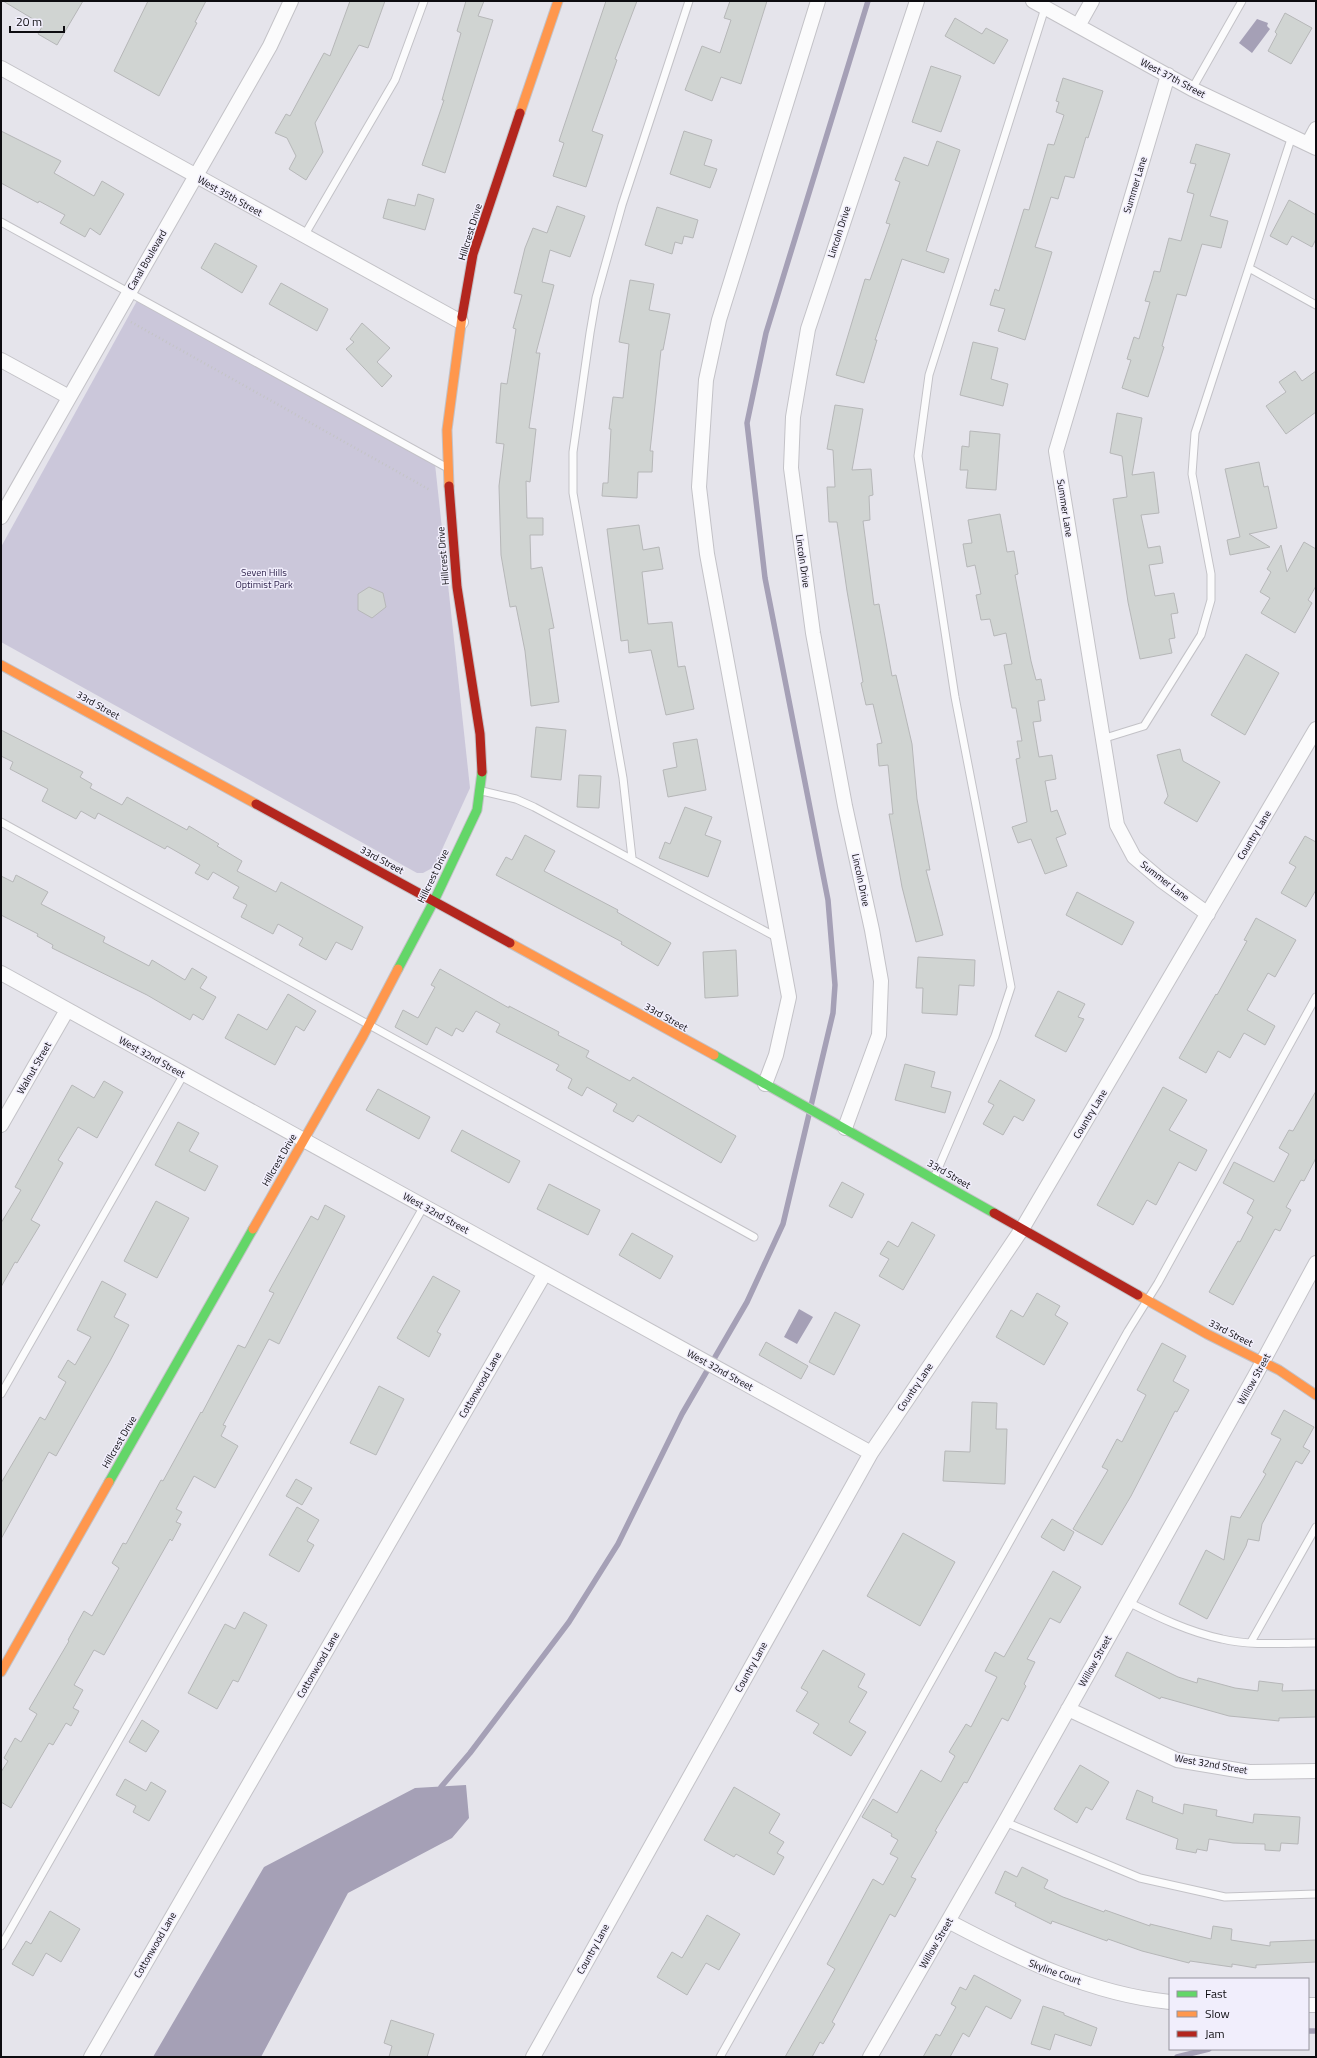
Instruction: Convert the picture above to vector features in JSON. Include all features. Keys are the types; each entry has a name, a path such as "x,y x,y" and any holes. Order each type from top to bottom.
{"street":[{"name":"Canal Boulevard","path":"2,513 270,46 291,1"},
{"name":"Hillcrest Drive","path":"1,1672 368,1025 434,901 477,810 482,774 480,734 457,587 447,467 447,430 461,322 473,254 558,1"},
{"path":"765,1084 776,1054 789,997 707,554 699,487 706,380 719,320 818,1"},
{"name":"Lincoln Drive","path":"845,1128 879,1035 881,981 872,930 845,806 813,633 791,468 793,417 808,329 917,1"},
{"path":"1078,26 1092,1"},
{"name":"West 37th Street","path":"1039,4 1192,89 1312,146"},
{"name":"West 35th Street","path":"1,68 461,322"},
{"name":"Summer Lane","path":"1168,75 1056,451 1117,825 1134,857 1208,914"},
{"path":"1312,146 1316,129"},
{"path":"1,360 69,397"},
{"name":"33rd Street","path":"1,666 434,901 829,1119 1207,1334 1279,1370 1316,1395"},
{"name":"Country Lane","path":"533,2057 871,1453 1022,1229 1316,729"},
{"name":"West 32nd Street","path":"1,973 871,1453"},
{"name":"Walnut Street","path":"1,1125 67,1010"},
{"name":"Willow Street","path":"870,2057 1005,1822 1263,1362 1316,1263"},
{"name":"Cottonwood Lane","path":"91,2057 545,1273"},
{"name":"West 32nd Street","path":"1068,1709 1177,1760 1249,1772 1316,1770"},
{"name":"Skyline Court","path":"948,1921 1024,1960 1064,1977 1148,2000 1169,2002"}],"lane":[{"path":"304,236 396,80 424,1"},
{"path":"632,858 623,778 574,500 573,452 596,298 622,205 689,1"},
{"path":"1192,89 1242,1"},
{"path":"934,1178 995,1036 1011,987 954,697 918,456 929,375 1039,4"},
{"path":"1102,739 1144,726 1201,635 1211,600 1211,574 1192,474 1195,433 1292,136"},
{"path":"1,222 447,467"},
{"path":"1249,268 1316,305"},
{"path":"480,790 516,799 528,804 632,858 778,938"},
{"path":"1,822 754,1237"},
{"path":"720,2057 1316,997"},
{"path":"1,1394 184,1074"},
{"path":"1,1946 424,1206"},
{"path":"1251,1642 1316,1527"},
{"path":"1128,1602 1168,1622 1215,1637 1251,1642 1316,1643"},
{"path":"1005,1822 1140,1878 1225,1897 1316,1894"}],"path":[{"path":"116,314 432,491"}],"green space":[{"name":"Seven Hills Optimist Park","path":"138,299 435,464 470,788 434,867 423,873 417,873 1,642 1,547"}],"shaded area":[{"path":"1257,19 1268,23 1267,26 1270,29 1252,53 1239,43"},
{"path":"799,1309 813,1317 797,1344 784,1337"},
{"path":"466,1785 469,1818 452,1838 348,1893 261,2057 153,2057 264,1867 415,1788"}],"building":[{"path":"3,1 83,1 57,45 38,34 43,25"},
{"path":"148,1 206,1 195,22 197,23 159,96 114,71"},
{"path":"350,1 385,1 368,48 359,45 315,123 323,152 306,180 289,169 296,156 287,138 275,133 286,114 290,116 324,53 330,56"},
{"path":"466,1 484,1 478,16 493,20 445,173 422,165 444,100 442,100 461,33 457,31"},
{"path":"606,1 637,1 615,59 617,60 592,131 603,135 586,187 553,176 564,143 559,141"},
{"path":"730,1 767,1 741,84 721,77 712,101 685,90 702,46 720,53 731,20 724,18"},
{"path":"1285,13 1312,28 1291,64 1268,51 1277,34 1275,32"},
{"path":"955,18 982,34 986,28 1008,40 994,64 945,36"},
{"path":"931,66 961,76 941,132 912,122"},
{"path":"1063,78 1103,91 1088,138 1086,137 1074,178 1065,176 1058,199 1051,197 1035,247 1052,252 1025,340 998,331 1005,309 990,305 995,289 999,291 1024,209 1029,210 1048,144 1054,145 1064,115 1056,112 1059,102 1056,101"},
{"path":"1,131 61,161 54,173 94,196 102,181 124,194 100,235 90,228 85,237 60,223 65,215 39,201 38,203 1,183"},
{"path":"684,131 712,140 704,165 717,169 710,188 670,174"},
{"path":"937,141 960,150 926,251 949,259 944,273 902,259 875,340 877,340 864,383 836,375 865,279 870,280 890,224 886,223 900,182 895,180 904,157 928,166"},
{"path":"1196,144 1230,154 1210,216 1228,221 1221,248 1202,244 1186,296 1177,294 1162,346 1164,347 1148,397 1122,388 1131,360 1127,359 1134,337 1139,339 1150,302 1145,301 1154,271 1160,272 1169,238 1181,241 1194,194 1187,192 1196,164 1190,163"},
{"path":"418,194 434,199 425,230 383,218 388,199 415,206"},
{"path":"1289,200 1316,215 1316,239 1312,247 1292,236 1287,245 1270,236"},
{"path":"557,206 585,216 570,257 550,250 542,282 554,285 536,353 540,353 529,428 536,429 530,482 526,481 527,518 543,518 543,535 530,535 531,569 542,567 554,628 549,629 559,702 531,706 525,651 516,606 510,607 501,555 499,486 504,444 496,443 501,383 507,384 516,329 513,328 522,295 514,293 525,248 533,228 547,233"},
{"path":"657,207 698,220 693,238 684,236 682,244 675,242 672,254 645,245"},
{"path":"215,243 257,266 242,293 201,268"},
{"path":"630,280 654,284 649,310 670,314 663,350 661,350 650,451 653,451 652,472 638,472 637,498 602,496 603,483 608,483 611,429 609,429 613,397 623,398 629,344 619,342"},
{"path":"281,283 328,309 317,331 269,304"},
{"path":"362,323 390,348 377,362 392,376 382,387 346,349 354,342 350,339"},
{"path":"973,342 998,348 991,379 1008,384 1003,406 960,395"},
{"path":"1295,371 1302,381 1316,371 1316,412 1286,434 1266,406 1286,392 1279,382"},
{"path":"835,405 863,409 852,470 871,469 873,495 869,496 870,520 863,521 874,605 879,604 892,676 896,675 912,744 917,799 930,870 926,870 943,935 916,942 902,887 889,814 893,814 888,765 879,766 877,744 882,743 873,704 866,705 861,683 863,682 837,522 829,522 827,487 835,487 833,450 827,449"},
{"path":"1117,413 1142,418 1132,475 1154,472 1159,513 1141,515 1148,548 1160,546 1163,563 1149,565 1155,596 1174,593 1178,613 1171,614 1175,638 1169,639 1172,653 1140,659 1128,602 1113,499 1127,497 1122,456 1110,453"},
{"path":"970,431 1000,434 996,490 966,488 968,470 960,470 962,446 969,447"},
{"path":"1259,462 1264,487 1268,486 1277,528 1249,534 1270,547 1230,555 1227,540 1240,537 1225,469"},
{"path":"1000,514 1007,552 1014,551 1018,574 1015,575 1031,661 1036,680 1041,679 1045,700 1038,701 1041,721 1033,722 1039,757 1052,755 1056,779 1045,781 1051,812 1057,810 1066,834 1056,838 1067,866 1045,874 1031,839 1018,843 1012,827 1027,822 1016,759 1020,758 1017,741 1022,741 1016,708 1012,708 1004,665 1012,664 1006,633 994,636 990,619 981,620 976,595 981,594 975,565 967,567 963,544 972,543 968,520"},
{"path":"639,525 643,550 659,547 663,569 642,572 648,624 672,622 678,667 685,666 694,709 666,715 651,650 629,653 628,640 621,641 607,529"},
{"path":"1304,542 1316,549 1316,586 1308,600 1312,603 1295,633 1261,613 1270,598 1260,592 1271,572 1267,569 1281,545 1287,572"},
{"path":"369,587 383,593 386,607 372,618 358,610 358,594"},
{"path":"1246,654 1279,673 1245,735 1211,715"},
{"path":"536,727 566,730 561,780 531,777"},
{"path":"1,730 83,772 80,777 92,784 90,788 122,805 127,797 187,830 189,826 219,844 217,846 242,861 237,871 276,892 281,882 363,927 352,950 336,942 326,960 299,945 303,938 278,924 273,934 241,917 247,905 233,898 239,887 213,872 208,880 195,873 200,865 167,846 165,849 98,813 95,819 81,811 76,819 42,801 48,789 10,769 13,762 1,756"},
{"path":"697,739 706,790 668,797 663,770 677,767 673,743"},
{"path":"1180,749 1183,761 1220,782 1197,822 1164,803 1168,796 1157,755"},
{"path":"579,775 601,776 599,808 577,807"},
{"path":"685,807 712,817 705,835 721,841 708,877 659,858 665,842 670,844"},
{"path":"525,835 555,851 544,871 618,910 617,912 671,943 658,966 621,944 622,942 496,875 506,857 512,860"},
{"path":"1305,836 1316,842 1316,890 1306,907 1281,893 1296,867 1289,863"},
{"path":"16,875 48,892 41,904 105,937 103,942 149,966 152,960 185,980 192,968 207,977 200,988 216,997 203,1020 193,1014 190,1020 147,995 52,948 53,945 37,936 38,934 1,915 1,876 13,882"},
{"path":"1077,892 1134,922 1122,945 1066,915"},
{"path":"1256,918 1296,940 1275,977 1268,973 1247,1010 1275,1026 1265,1045 1244,1033 1230,1058 1218,1051 1206,1073 1179,1058 1247,941 1244,940"},
{"path":"736,950 738,996 705,998 703,952"},
{"path":"918,957 975,960 974,986 959,985 957,1015 922,1013 923,988 916,988"},
{"path":"440,969 509,1008 509,1006 559,1032 558,1035 589,1051 586,1057 630,1081 633,1077 736,1136 721,1163 638,1115 633,1122 613,1111 617,1104 587,1087 582,1096 568,1088 572,1079 556,1070 559,1065 496,1032 500,1024 476,1011 463,1032 456,1028 452,1036 436,1027 427,1045 395,1027 403,1010 418,1018 435,987 431,985"},
{"path":"1058,991 1085,1004 1078,1017 1084,1019 1066,1052 1035,1036"},
{"path":"288,994 316,1011 304,1031 296,1026 275,1065 225,1038 238,1014 267,1030"},
{"path":"905,1064 935,1072 931,1087 951,1092 945,1113 895,1100"},
{"path":"1000,1080 1035,1100 1023,1121 1014,1116 1003,1135 983,1124 994,1105 988,1102"},
{"path":"104,1081 123,1092 97,1138 78,1127 58,1160 63,1163 31,1220 40,1225 17,1263 15,1262 1,1287 1,1223 21,1190 15,1187 72,1085 94,1098"},
{"path":"1163,1087 1187,1100 1169,1130 1207,1150 1196,1171 1179,1162 1156,1205 1147,1200 1133,1225 1097,1205"},
{"path":"378,1089 430,1117 419,1139 366,1110"},
{"path":"1316,1091 1316,1158 1304,1181 1301,1180 1286,1207 1291,1210 1280,1231 1275,1229 1233,1305 1209,1292 1238,1241 1240,1242 1253,1217 1247,1213 1254,1200 1223,1183 1234,1162 1274,1182 1289,1154 1279,1148 1289,1130 1293,1131"},
{"path":"178,1122 199,1133 189,1151 218,1166 205,1191 155,1165"},
{"path":"462,1130 520,1161 509,1183 451,1151"},
{"path":"842,1182 864,1194 852,1218 829,1206"},
{"path":"549,1184 600,1210 588,1235 537,1209"},
{"path":"156,1201 189,1218 157,1278 124,1261"},
{"path":"325,1205 345,1216 279,1344 269,1339 223,1425 226,1426 221,1436 238,1446 215,1488 194,1476 176,1509 182,1512 176,1522 181,1524 172,1541 170,1539 104,1655 94,1650 74,1685 83,1690 73,1708 79,1711 71,1726 66,1723 53,1745 49,1743 11,1808 1,1802 1,1772 8,1761 4,1758 15,1738 21,1742 37,1714 29,1709 69,1641 68,1640 84,1611 92,1616 119,1568 112,1563 123,1543 126,1544 161,1480 163,1481 201,1412 202,1413 238,1345 245,1348 274,1293 269,1291 311,1216 318,1220"},
{"path":"912,1222 935,1235 903,1290 879,1276 889,1259 880,1254 888,1241 898,1247"},
{"path":"632,1233 673,1256 660,1279 619,1255"},
{"path":"433,1276 460,1291 437,1332 441,1334 429,1357 397,1338"},
{"path":"102,1281 126,1294 114,1317 129,1325 56,1456 49,1452 1,1539 1,1483 40,1417 45,1420 66,1382 58,1377 68,1360 75,1365 91,1337 77,1330"},
{"path":"1037,1293 1060,1306 1055,1315 1068,1323 1044,1365 996,1337 1011,1310 1023,1317"},
{"path":"835,1312 860,1325 834,1375 809,1362"},
{"path":"766,1342 808,1366 801,1379 759,1355"},
{"path":"1162,1343 1186,1356 1173,1381 1189,1390 1177,1412 1175,1411 1131,1496 1102,1545 1073,1529 1108,1470 1102,1467 1117,1439 1122,1442 1146,1395 1137,1390"},
{"path":"379,1386 404,1399 376,1455 350,1443"},
{"path":"972,1402 997,1403 996,1429 1007,1429 1005,1484 943,1481 945,1451 970,1452"},
{"path":"1284,1410 1314,1427 1303,1447 1310,1451 1302,1464 1296,1461 1262,1524 1259,1541 1248,1539 1246,1546 1207,1619 1179,1604 1206,1550 1224,1560 1231,1516 1240,1518 1266,1474 1263,1472 1281,1439 1271,1434"},
{"path":"296,1479 312,1488 302,1505 286,1496"},
{"path":"297,1507 319,1520 307,1541 314,1545 299,1572 269,1555"},
{"path":"1052,1519 1074,1532 1064,1551 1041,1537"},
{"path":"903,1533 955,1562 920,1626 867,1596"},
{"path":"1053,1571 1081,1587 1060,1623 1050,1618 1027,1659 1035,1662 1024,1684 1026,1686 1008,1721 1002,1718 967,1783 964,1782 935,1831 937,1832 911,1877 916,1879 895,1917 890,1914 832,2022 835,2024 823,2044 820,2042 812,2057 785,2057 835,1969 827,1964 873,1879 883,1885 898,1858 890,1854 898,1840 891,1836 892,1834 862,1817 873,1799 897,1813 921,1770 941,1782 955,1756 949,1752 966,1724 971,1727 997,1677 985,1671 995,1652 1004,1657"},
{"path":"244,1612 267,1625 238,1682 233,1680 217,1709 188,1693 225,1624 235,1629"},
{"path":"823,1650 865,1674 858,1687 867,1692 849,1722 866,1732 851,1756 813,1733 819,1724 796,1711 808,1692 801,1688"},
{"path":"1127,1652 1178,1677 1197,1683 1198,1678 1235,1688 1258,1691 1259,1681 1283,1684 1282,1691 1316,1690 1316,1717 1279,1718 1279,1721 1229,1716 1161,1697 1160,1699 1115,1676"},
{"path":"142,1720 159,1731 146,1752 129,1742"},
{"path":"1080,1765 1109,1782 1092,1810 1086,1807 1077,1823 1054,1809"},
{"path":"125,1779 146,1791 151,1782 166,1791 149,1821 133,1812 136,1806 116,1795"},
{"path":"734,1787 780,1814 769,1833 784,1842 777,1853 784,1857 774,1875 736,1854 734,1857 704,1840"},
{"path":"1137,1790 1153,1797 1152,1802 1183,1814 1184,1804 1217,1810 1216,1816 1253,1823 1254,1814 1300,1817 1298,1844 1281,1843 1280,1851 1265,1850 1265,1844 1233,1843 1209,1839 1207,1851 1197,1849 1196,1853 1176,1849 1178,1839 1126,1819"},
{"path":"1022,1867 1048,1880 1044,1888 1063,1897 1104,1912 1105,1910 1150,1926 1150,1924 1211,1939 1213,1926 1232,1929 1231,1940 1270,1946 1270,1942 1316,1940 1316,1962 1256,1965 1256,1968 1232,1964 1232,1967 1190,1961 1189,1963 1142,1951 1108,1939 1107,1941 1052,1921 1051,1924 1015,1906 1016,1903 995,1893 1005,1871 1017,1877"},
{"path":"50,1911 80,1929 61,1962 46,1953 33,1976 12,1964 26,1941 31,1944"},
{"path":"707,1915 740,1934 719,1970 706,1963 687,1995 657,1977 672,1952 682,1958"},
{"path":"974,1975 1021,2000 1011,2019 986,2006 969,2037 963,2033 950,2057 923,2057 936,2034 940,2036 956,2007 951,2004 960,1987 966,1990"},
{"path":"1043,2006 1064,2013 1064,2015 1097,2028 1091,2046 1055,2034 1050,2050 1031,2044"},
{"path":"391,2020 434,2034 427,2057 389,2057 392,2046 384,2043"}],"waterway":[{"path":"441,1787 470,1753 569,1622 618,1544 682,1414 747,1302 783,1224 833,1013 835,985 828,900 765,578 747,423 766,333 868,1"},
{"path":"1309,2031 1316,2031"},
{"path":"1177,2057 1205,2050"}],"traffic: fast":[{"path":"398,969 434,901 477,810 482,772"},
{"path":"714,1055 994,1213"},
{"path":"109,1482 253,1229"}],"traffic: slow":[{"path":"520,113 558,1"},
{"path":"449,486 447,430 462,317"},
{"path":"1,665 256,804"},
{"path":"510,943 714,1055"},
{"path":"253,1229 363,1036 398,969"},
{"path":"1138,1295 1207,1334 1279,1370 1316,1395"},
{"path":"1,1672 109,1482"}],"traffic: jam":[{"path":"462,317 473,254 520,113"},
{"path":"449,486 457,587 480,734 482,772"},
{"path":"256,804 510,943"},
{"path":"994,1213 1138,1295"}]}
